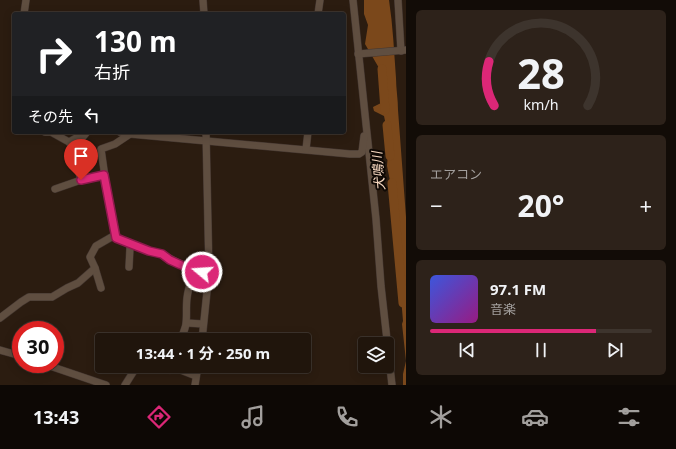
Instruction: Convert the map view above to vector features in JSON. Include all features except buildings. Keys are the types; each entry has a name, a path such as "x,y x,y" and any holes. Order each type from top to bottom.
{"street":[{"path":"24,12 26,0"},
{"path":"203,0 204,12"},
{"path":"318,12 320,0"},
{"path":"353,0 392,385"},
{"path":"358,54 404,50 398,0"},
{"path":"209,272 195,270 170,260 162,254 149,251 116,238 104,175 102,149 115,144 130,134 359,154 362,152 363,146 365,118"},
{"path":"54,134 70,142 78,155 76,165 81,180"},
{"path":"70,142 76,138 82,138 85,134"},
{"path":"203,333 209,272 206,134"},
{"path":"306,149 308,134"},
{"path":"56,189 81,180 104,175"},
{"path":"100,288 95,268 90,257 96,246 115,235"},
{"path":"129,267 130,248 132,244"},
{"path":"0,318 21,302 29,298 52,297 67,288 78,284 95,268"},
{"path":"184,333 187,323 187,296 195,270"},
{"path":"187,323 204,324"},
{"path":"0,350 12,353"},
{"path":"64,371 106,385"},
{"path":"125,385 133,373"},
{"path":"189,373 196,376"},
{"path":"195,385 197,373"}],"shaded area":[{"path":"364,0 389,0 406,217 406,361 401,297 403,274 399,254 397,216 387,166 389,140 384,116 374,111 373,107 383,102 385,98 385,90 379,68 365,44 368,25 364,14"},
{"path":"406,361 406,385 403,385 403,374"}],"waterway":[{"name":"犬鳴川","path":"382,69 385,110"},
{"name":"犬鳴川","path":"387,125 390,156"},
{"name":"犬鳴川","path":"392,183 403,303"}],"route":[{"path":"81,180 104,175 116,238 149,251 162,254 170,260 190,269 202,272"}]}
